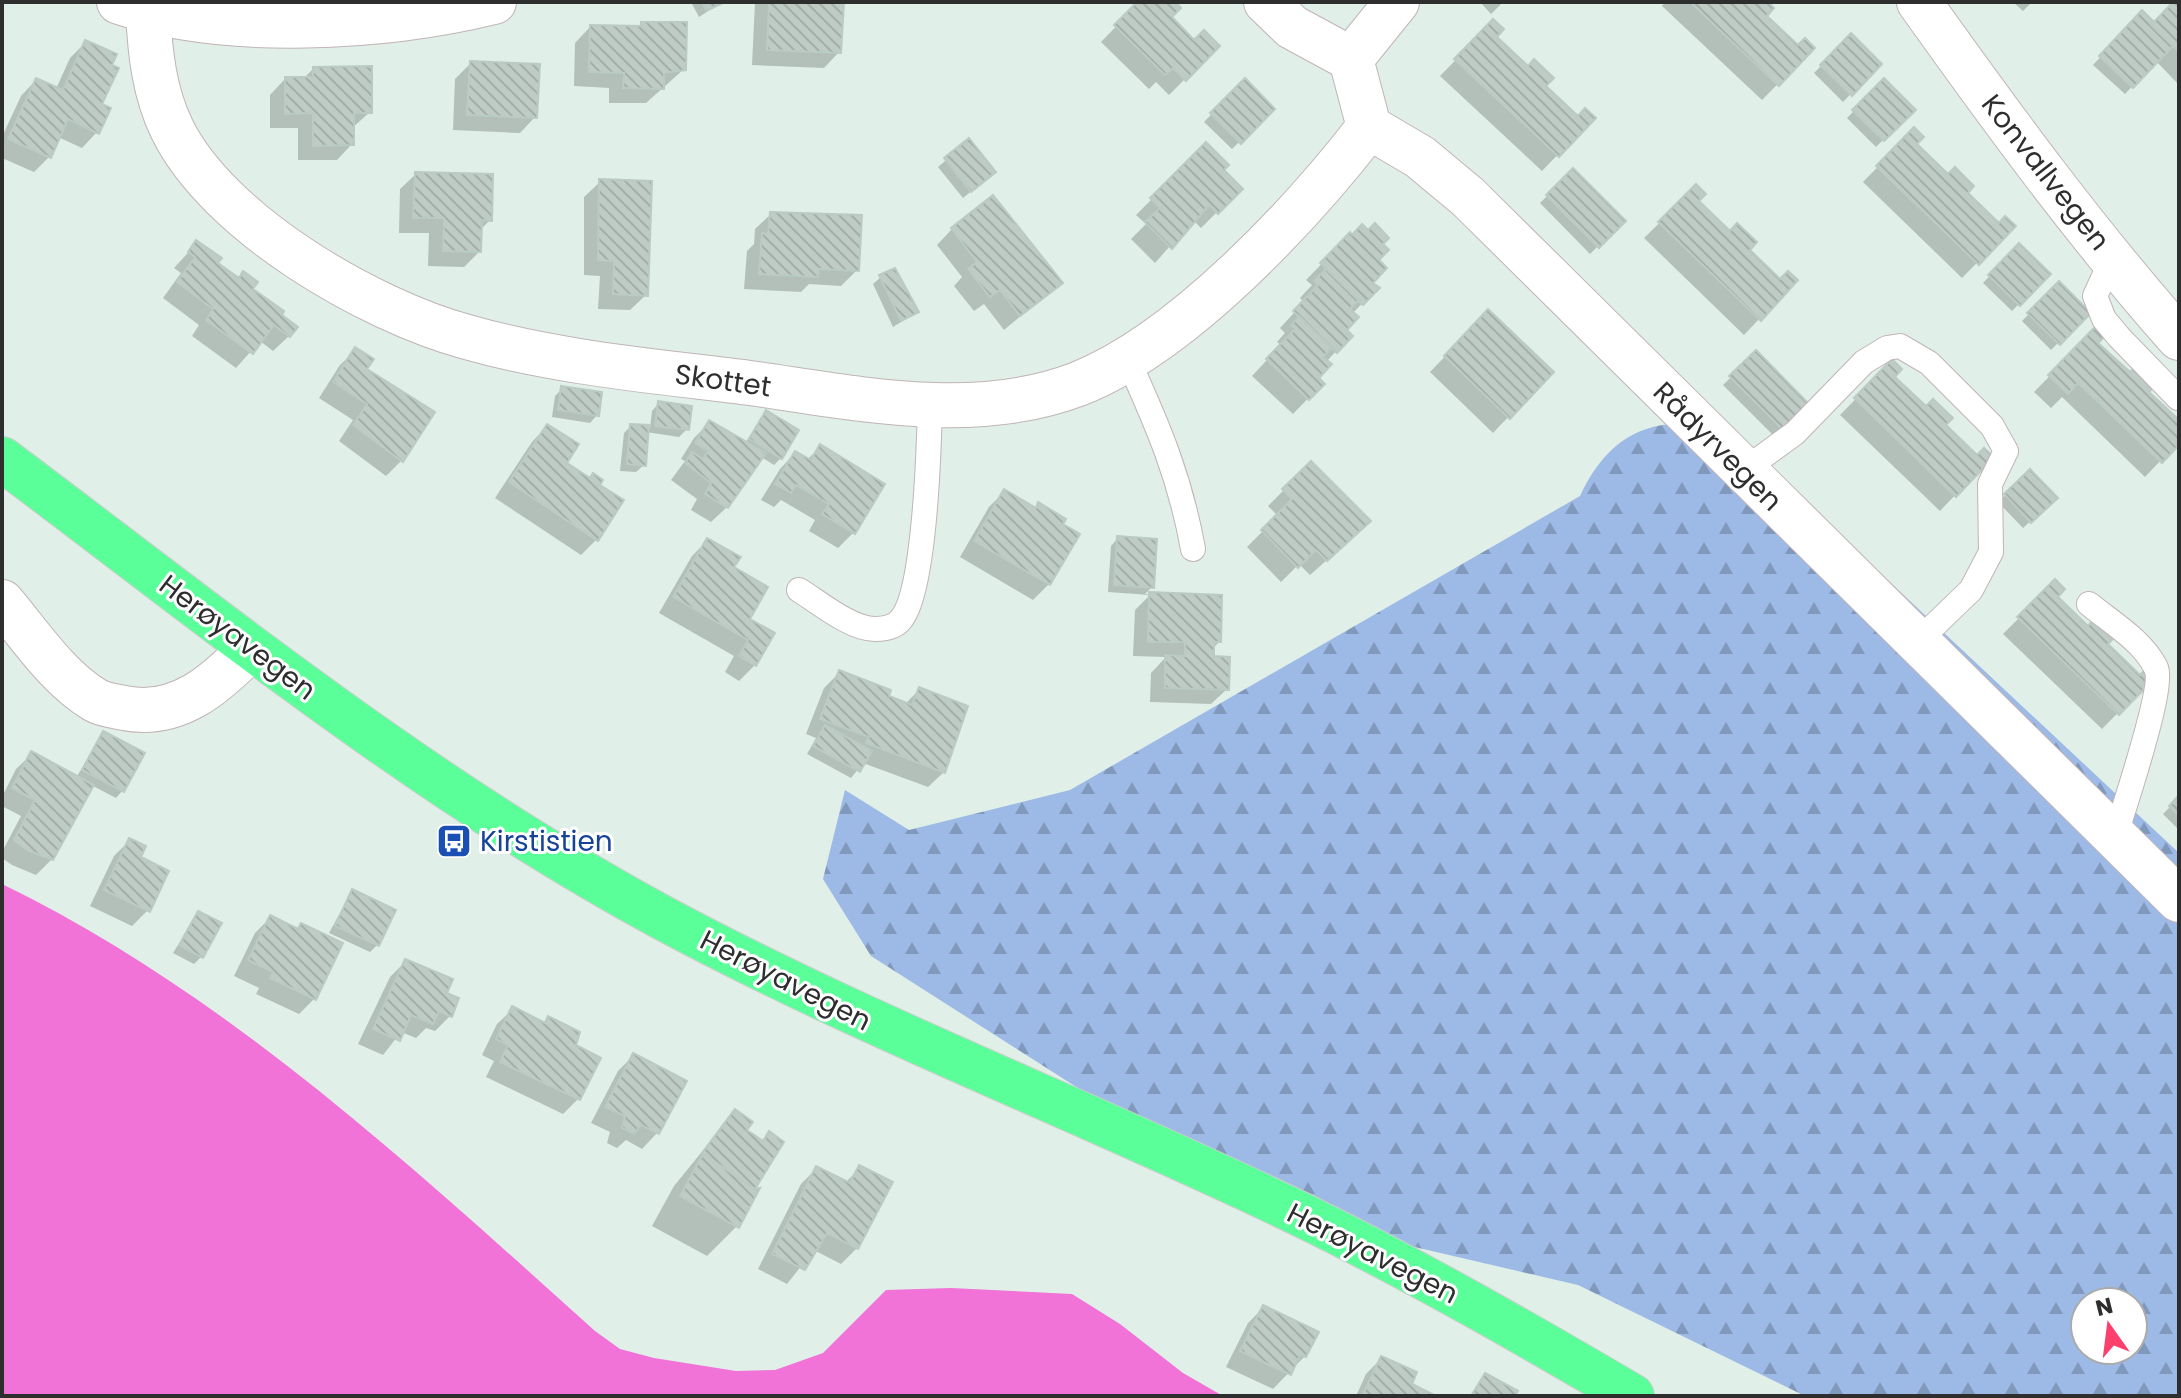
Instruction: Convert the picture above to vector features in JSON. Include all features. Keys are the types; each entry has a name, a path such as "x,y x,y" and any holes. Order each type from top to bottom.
{"highway":[{"name":"Herøyavegen","path":"2,459 367,736 661,917 844,1011 1297,1213 1428,1280 1632,1396"}],"street":[{"path":"133,7 217,22 304,26 375,11 457,11 494,2"},
{"path":"1266,2 1292,27 1351,59 1369,127"},
{"path":"1351,59 1397,2"},
{"name":"Konvallvegen","path":"1919,2 1985,95 2112,259 2179,338"},
{"name":"Skottet","path":"133,7 172,129 198,171 234,210 275,242 392,308 464,337 525,351 882,401 962,405 1029,396 1076,385 1128,360 1187,316 1303,206 1369,127"},
{"name":"Rådyrvegen","path":"1369,127 1420,157 1468,197 2179,900"},
{"path":"2,602 67,679 97,702 134,710 168,707 196,697 218,682 251,648"}],"lane":[{"path":"2112,259 2095,296 2104,319 2178,398"},
{"path":"1743,471 1795,433 1864,362 1887,348 1900,346 1929,363 1992,426 2006,451 1990,484 1991,552 1971,590 1917,642"},
{"path":"1128,360 1169,451 1183,493 1193,549"},
{"path":"799,590 864,628 878,630 900,621 908,609 917,566 928,477 930,404"},
{"path":"2089,604 2146,651 2158,673 2153,706 2115,837"}],"green space":[{"path":"1671,424 1751,452 2179,853 2179,1396 1805,1396 1578,1285 1277,1215 871,956 823,879 845,790 909,830 1070,790 1580,496 1596,468 1615,446 1640,431"}],"shaded area":[{"path":"2,884 84,928 240,1030 386,1146 595,1331 620,1349 654,1358 736,1371 775,1370 823,1353 886,1290 951,1288 1072,1294 1120,1324 1183,1373 1223,1396 2,1396"}],"building":[{"path":"702,2 725,2 706,11"},
{"path":"769,2 844,2 841,53 767,50"},
{"path":"1137,2 1176,2 1181,8 1172,17 1194,40 1204,30 1220,46 1186,81 1173,68 1165,75 1114,25"},
{"path":"1690,2 1768,2 1774,8 1767,16 1798,45 1805,38 1815,48 1779,86"},
{"path":"2173,2 2179,2 2179,52 2151,25"},
{"path":"2142,10 2154,22 2151,25 2173,46 2133,88 2099,56"},
{"path":"1493,19 1504,29 1497,37 1528,66 1534,59 1554,78 1546,86 1578,116 1585,108 1596,118 1559,157 1454,59"},
{"path":"641,22 687,22 686,70 664,73 664,89 623,88 624,73 589,72 590,25 641,26"},
{"path":"1851,33 1882,64 1852,96 1820,65"},
{"path":"85,40 117,54 112,65 119,68 102,104 111,108 99,134 68,119 51,158 8,139 36,78 63,90"},
{"path":"470,61 540,64 537,118 467,115"},
{"path":"372,66 372,113 354,113 354,145 313,146 313,113 285,114 285,77 313,77 313,67"},
{"path":"1245,78 1275,109 1241,144 1210,113"},
{"path":"1884,78 1916,110 1884,141 1852,110"},
{"path":"1914,127 1924,137 1917,144 1948,174 1955,167 1974,186 1968,193 1999,223 2005,216 2016,226 1979,265 1876,166"},
{"path":"969,138 996,172 971,192 944,158"},
{"path":"1206,142 1229,165 1224,170 1243,189 1218,214 1209,205 1172,249 1145,222 1160,208 1150,198"},
{"path":"1573,168 1626,221 1599,248 1546,195"},
{"path":"415,172 493,174 492,221 482,220 481,252 443,251 444,218 413,218"},
{"path":"599,179 652,181 648,296 613,294 614,261 598,260"},
{"path":"1696,184 1706,194 1699,201 1730,231 1737,223 1757,242 1750,250 1780,279 1788,271 1798,280 1761,321 1658,222"},
{"path":"993,195 1063,283 1020,316 1000,290 990,297 968,269 977,262 951,228"},
{"path":"770,212 862,215 859,271 819,269 818,277 759,274 762,233 768,234"},
{"path":"1375,223 1389,238 1383,244 1389,250 1379,260 1387,268 1373,283 1380,288 1363,305 1320,263 1350,232 1352,235 1362,224 1368,230"},
{"path":"196,240 222,258 218,263 239,278 243,271 258,282 253,289 284,311 282,315 298,327 290,337 274,325 253,354 206,320 213,309 177,282 195,257 188,252"},
{"path":"2019,243 2051,274 2020,306 1988,275"},
{"path":"895,268 919,312 901,321 879,275"},
{"path":"1326,269 1359,300 1350,309 1359,317 1347,330 1353,336 1337,353 1293,311 1318,285 1314,281"},
{"path":"2059,281 2091,313 2060,345 2027,313"},
{"path":"1488,309 1554,372 1510,419 1444,356"},
{"path":"1299,316 1332,348 1323,357 1332,364 1319,378 1325,384 1309,400 1266,359 1295,329 1291,326"},
{"path":"2095,327 2105,336 2098,343 2130,372 2136,366 2156,385 2149,392 2179,420 2179,445 2162,463 2078,383 2068,394 2048,375"},
{"path":"355,347 374,359 367,369 435,412 403,462 353,425 367,404 333,382"},
{"path":"1756,350 1808,403 1782,429 1729,376"},
{"path":"1892,359 1902,369 1895,377 1926,406 1933,399 1953,418 1946,425 1977,455 1984,448 1994,457 1956,497 1854,398"},
{"path":"561,386 602,392 599,416 558,410"},
{"path":"658,401 692,406 689,430 655,426"},
{"path":"766,410 799,430 782,459 749,439"},
{"path":"709,420 766,453 728,508 705,494 711,483 685,463 692,452 703,459 708,451 695,443"},
{"path":"547,424 579,444 567,463 590,478 593,473 603,480 600,485 624,500 598,541 509,482"},
{"path":"630,424 649,425 646,466 627,464"},
{"path":"820,444 885,484 855,534 822,514 829,504 796,485 791,493 775,484 795,451 811,460"},
{"path":"1311,461 1371,521 1327,561 1316,550 1298,568 1261,530 1292,499 1282,489"},
{"path":"2030,469 2058,498 2031,523 2004,494"},
{"path":"1004,489 1036,508 1038,502 1066,519 1063,524 1080,534 1050,585 974,541"},
{"path":"1117,536 1157,539 1154,588 1114,585"},
{"path":"707,538 741,557 734,567 768,587 750,619 775,633 756,666 739,656 748,640 673,597"},
{"path":"2055,579 2065,589 2058,597 2088,626 2095,618 2115,637 2108,644 2140,675 2147,668 2156,677 2119,715 2017,617"},
{"path":"1149,592 1222,595 1221,642 1214,642 1214,656 1230,657 1229,690 1165,688 1165,655 1185,656 1185,642 1148,642"},
{"path":"839,670 891,690 889,696 912,705 919,687 968,706 945,773 866,743 869,737 820,719"},
{"path":"825,725 872,751 860,772 813,746"},
{"path":"103,731 145,753 124,792 82,770"},
{"path":"31,751 94,785 53,860 27,850 14,840 35,800 12,788"},
{"path":"2179,795 2179,816 2169,806"},
{"path":"129,838 146,846 141,857 169,871 150,912 104,890"},
{"path":"352,889 396,910 379,946 335,926"},
{"path":"198,911 222,923 203,958 179,945"},
{"path":"270,915 298,929 301,923 343,943 316,1000 270,978 273,972 248,960"},
{"path":"405,959 453,979 447,993 459,998 452,1017 439,1011 433,1024 411,1015 400,1041 373,1029"},
{"path":"512,1006 545,1023 548,1016 580,1032 576,1045 601,1058 580,1100 500,1062 508,1045 496,1039"},
{"path":"633,1053 687,1081 659,1134 641,1125 634,1134 622,1128 625,1116 605,1107"},
{"path":"735,1109 753,1122 747,1130 763,1141 769,1131 784,1142 755,1189 702,1153"},
{"path":"703,1154 755,1189 760,1188 739,1228 680,1196"},
{"path":"859,1165 893,1182 858,1249 827,1233 805,1270 772,1254 816,1166 850,1183"},
{"path":"1263,1305 1319,1332 1306,1357 1300,1355 1291,1375 1240,1351"},
{"path":"1381,1356 1417,1372 1412,1384 1436,1396 1362,1396"},
{"path":"1485,1373 1518,1391 1515,1396 1471,1396"}],"place":[{"name":"Kirstistien","path":"454,841"}]}
